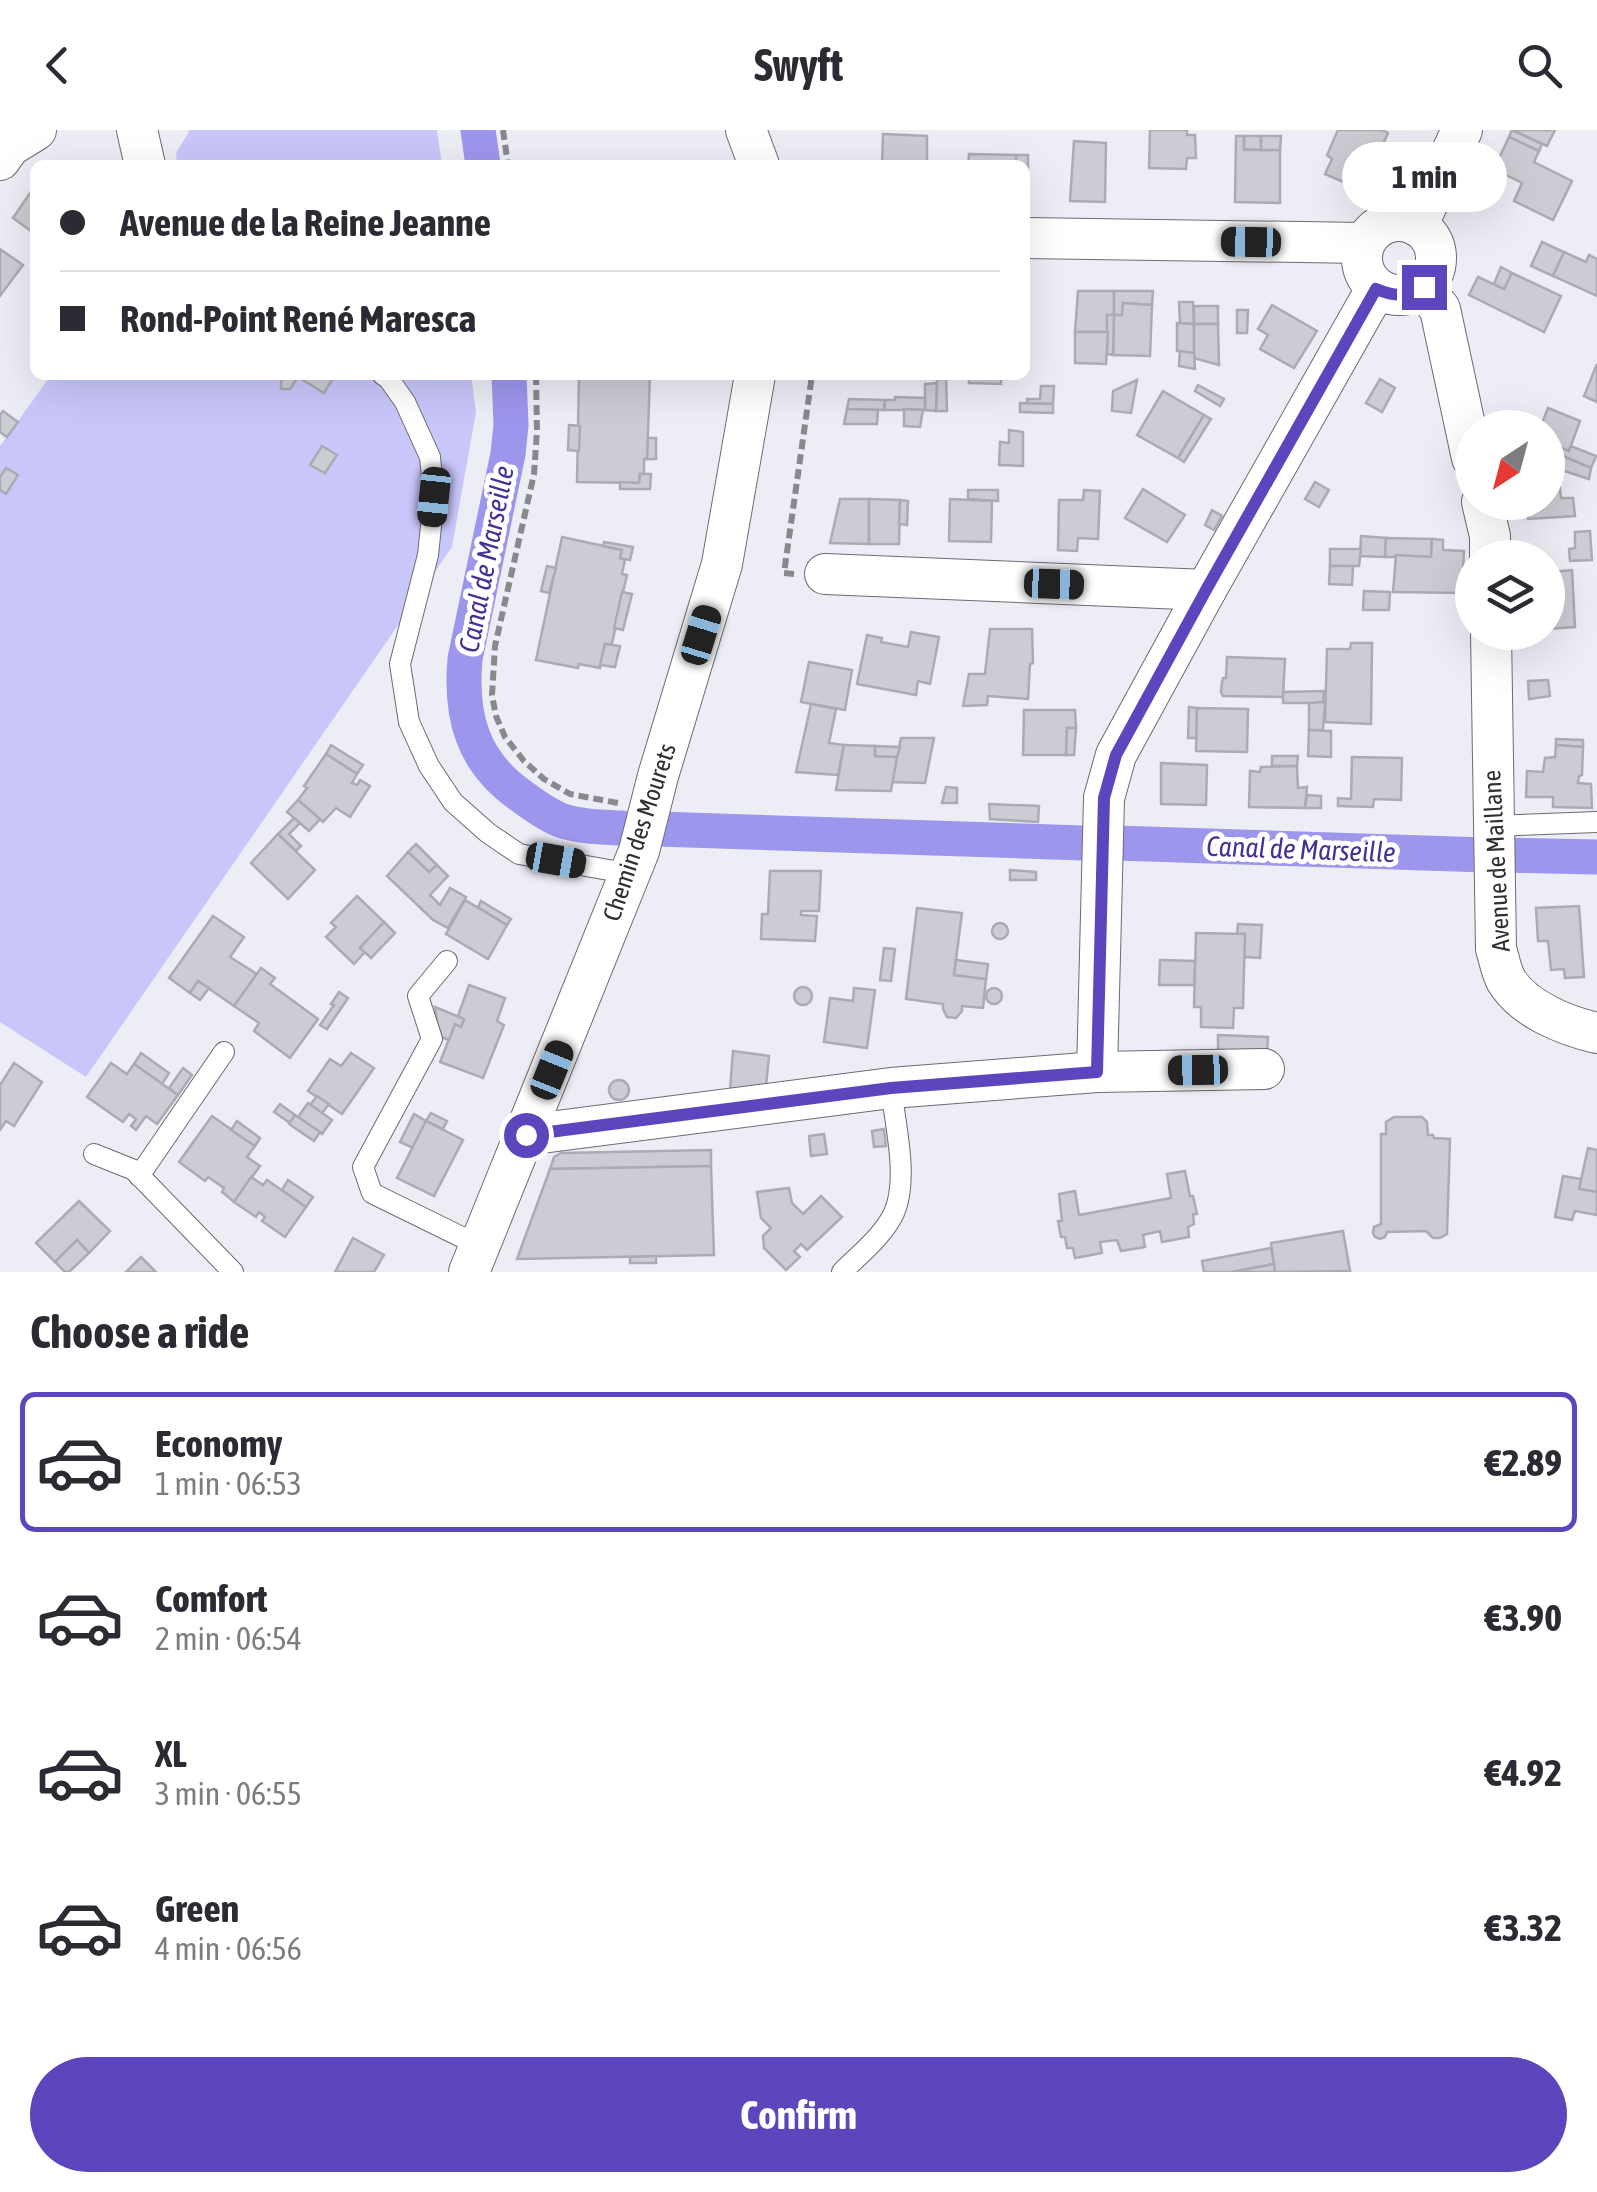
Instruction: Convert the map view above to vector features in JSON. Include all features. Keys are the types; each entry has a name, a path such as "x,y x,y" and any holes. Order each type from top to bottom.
{"street":[{"path":"0,160 10,146 36,130"},
{"path":"138,130 144,160"},
{"path":"746,130 757,160"},
{"path":"1417,226 1462,130"},
{"path":"1390,222 1417,226 1434,245 1436,258 1435,270 1424,287 1407,296 1376,289 1362,267 1364,243 1377,227 1390,222"},
{"path":"1030,238 1364,243"},
{"path":"1424,287 1440,309 1462,410"},
{"path":"1097,1072 1104,798 1116,755 1376,289"},
{"name":"Chemin des Mourets","path":"475,1259 635,863 722,564 754,380"},
{"path":"825,574 1206,590"},
{"name":"Avenue de Maillane","path":"1490,650 1496,948 1506,981 1533,1008 1597,1033"},
{"path":"526,1135 891,1088 1097,1072 1264,1069"}],"lane":[{"path":"389,380 405,402 430,457 434,497 428,555 400,664 409,722 429,766 453,802 488,833 520,854 635,863"},
{"path":"1493,833 1597,822"},
{"path":"447,962 418,996 432,1040 364,1167 372,1192 475,1259"},
{"path":"139,1176 224,1052"},
{"path":"842,1272 879,1235 894,1212 902,1183 891,1088"},
{"path":"94,1154 134,1170 232,1272"}],"path":[{"path":"503,130 507,160"},
{"path":"536,380 534,474 495,646 492,695 496,716 505,737 524,761 570,794 652,799"},
{"path":"811,380 784,573 825,574"}],"shaded area":[{"path":"190,130 437,130 441,160 177,160 176,153"},
{"path":"47,380 472,380 476,412 452,547 86,1077 0,1022 0,446"}],"building":[{"path":"1150,130 1187,130 1187,135 1195,135 1196,158 1187,158 1186,169 1149,168"},
{"path":"1338,130 1388,133 1362,190 1325,174 1332,159 1327,155"},
{"path":"1512,130 1542,144 1539,151 1509,137"},
{"path":"1513,130 1555,130 1547,146"},
{"path":"883,134 927,136 927,160 882,160"},
{"path":"1236,136 1244,136 1244,150 1280,150 1280,203 1235,202"},
{"path":"1244,136 1261,136 1261,150 1244,149"},
{"path":"1261,136 1281,136 1280,150 1261,150"},
{"path":"1509,137 1539,151 1534,162 1572,181 1553,220 1514,201 1522,183 1494,169"},
{"path":"1074,141 1106,143 1105,202 1070,201"},
{"path":"969,154 1016,155 1016,160 968,160"},
{"path":"30,193 30,230 13,218"},
{"path":"1542,242 1564,252 1553,276 1531,266"},
{"path":"0,249 23,265 0,296"},
{"path":"1564,252 1586,262 1589,255 1597,259 1597,296 1553,276"},
{"path":"1501,267 1512,273 1504,289 1494,284"},
{"path":"1512,273 1561,296 1544,332 1469,295 1478,277 1504,289"},
{"path":"1078,291 1114,291 1114,315 1107,315 1108,332 1075,332"},
{"path":"1114,291 1153,291 1152,305 1123,303 1122,315 1114,315"},
{"path":"1179,302 1193,302 1194,324 1180,323"},
{"path":"1123,303 1152,305 1150,356 1113,355 1114,315 1122,315"},
{"path":"1272,305 1317,331 1294,368 1260,349 1268,335 1258,329"},
{"path":"1194,306 1218,306 1218,324 1194,324"},
{"path":"1237,310 1248,310 1247,333 1237,333"},
{"path":"1107,315 1114,315 1113,355 1107,354"},
{"path":"1177,323 1194,324 1194,353 1177,351"},
{"path":"1194,324 1218,324 1219,365 1194,358"},
{"path":"1075,332 1108,332 1106,364 1075,363"},
{"path":"1180,351 1194,353 1195,369 1179,366"},
{"path":"1597,364 1597,402 1584,396"},
{"path":"1380,379 1395,388 1382,412 1366,403"},
{"path":"281,380 296,380 290,389 281,389"},
{"path":"303,380 332,380 324,393"},
{"path":"579,380 650,380 647,459 639,483 577,482"},
{"path":"937,380 946,380 947,411 936,411"},
{"path":"969,380 1001,380 1001,384"},
{"path":"1137,380 1131,413 1112,411 1113,391"},
{"path":"937,383 936,411 925,410 925,384"},
{"path":"1198,385 1224,399 1220,406 1195,391"},
{"path":"1041,386 1054,386 1053,404 1027,403 1027,399 1040,399"},
{"path":"1163,391 1204,415 1178,458 1137,435"},
{"path":"925,398 925,410 884,410 885,400"},
{"path":"849,399 885,400 884,410 847,409"},
{"path":"1020,403 1053,404 1053,413 1020,412"},
{"path":"847,409 878,410 877,424 844,424"},
{"path":"904,409 923,410 920,427 904,426"},
{"path":"3,411 18,422 7,437 0,432"},
{"path":"1204,415 1211,419 1184,462 1178,458"},
{"path":"1565,415 1580,421 1569,451 1565,449"},
{"path":"569,425 580,426 579,451 568,450"},
{"path":"1009,430 1023,432 1023,466 999,465 1000,442 1009,443"},
{"path":"648,438 656,438 656,459 647,459"},
{"path":"322,446 337,455 325,473 310,465"},
{"path":"1571,446 1596,456 1591,468 1565,457 1565,449 1569,451"},
{"path":"1565,457 1591,468 1589,479 1565,471"},
{"path":"6,468 18,475 6,494 0,490 0,477"},
{"path":"640,474 651,474 650,489 620,489 620,482 639,483"},
{"path":"1315,482 1329,490 1319,507 1305,499"},
{"path":"1143,489 1185,515 1167,542 1125,518"},
{"path":"968,490 998,490 998,501 968,499"},
{"path":"1084,490 1100,491 1098,539 1078,538 1077,551 1058,550 1059,500 1083,500"},
{"path":"1565,498 1573,498 1575,516 1565,517"},
{"path":"840,499 869,499 869,544 830,543"},
{"path":"869,499 900,500 899,544 869,544"},
{"path":"950,499 992,501 991,542 949,541"},
{"path":"900,500 908,501 907,525 899,524"},
{"path":"1212,510 1222,516 1214,530 1205,525"},
{"path":"1590,531 1592,560 1570,561 1569,549 1575,548 1575,532"},
{"path":"1361,536 1386,538 1385,557 1360,556"},
{"path":"562,537 622,550 620,558 625,559 622,574 627,575 612,644 605,644 600,668 536,660"},
{"path":"1386,538 1432,539 1431,557 1385,557"},
{"path":"1432,539 1443,540 1443,550 1455,551 1455,593 1393,592 1396,555 1431,557"},
{"path":"604,542 633,547 630,560 620,558 622,550 603,546"},
{"path":"1330,549 1361,549 1359,566 1330,566"},
{"path":"547,566 556,568 549,593 541,591"},
{"path":"1330,566 1353,566 1352,585 1329,584"},
{"path":"1572,570 1575,627 1565,628 1565,571"},
{"path":"1364,591 1390,592 1389,610 1363,610"},
{"path":"622,592 632,594 623,630 614,628"},
{"path":"990,629 1032,629 1028,699 988,696 987,705 963,706 969,674 985,674"},
{"path":"911,632 939,637 930,684 918,681 916,695 857,684 867,635 908,647"},
{"path":"1351,643 1372,643 1371,724 1325,722 1327,649 1350,649"},
{"path":"605,644 620,646 615,667 600,665"},
{"path":"1227,657 1285,659 1283,697 1223,696"},
{"path":"809,662 852,670 845,710 801,702"},
{"path":"1548,680 1550,696 1529,699 1528,681"},
{"path":"1324,691 1323,703 1283,703 1283,692"},
{"path":"1325,702 1323,730 1309,730 1309,703"},
{"path":"811,704 836,709 829,743 844,745 838,775 796,772"},
{"path":"1189,707 1197,708 1197,738 1188,738"},
{"path":"1197,708 1248,709 1247,752 1196,751"},
{"path":"1024,710 1075,710 1076,728 1067,728 1066,755 1023,755"},
{"path":"1067,728 1076,728 1074,755 1066,755"},
{"path":"1309,730 1331,731 1331,757 1308,756"},
{"path":"901,738 934,738 925,783 892,782"},
{"path":"1556,739 1583,740 1583,747 1556,745"},
{"path":"331,745 363,765 357,774 326,754"},
{"path":"844,745 875,746 875,756 897,757 891,791 836,790"},
{"path":"1556,745 1583,747 1578,783 1591,784 1592,808 1553,807 1553,797 1526,797 1527,771 1543,772 1545,758 1555,757"},
{"path":"875,746 900,747 897,757 875,756"},
{"path":"326,754 357,774 352,783 357,785 360,780 370,786 350,817 336,808 323,822 298,800"},
{"path":"1272,756 1298,756 1297,766 1272,766"},
{"path":"1352,757 1402,758 1401,800 1374,799 1373,807 1338,806 1338,798 1351,799"},
{"path":"1161,763 1207,765 1206,805 1161,804"},
{"path":"1297,766 1298,788 1307,787 1305,808 1249,807 1250,771"},
{"path":"946,787 957,788 957,803 942,803"},
{"path":"1307,795 1321,796 1321,808 1305,808"},
{"path":"298,800 320,819 309,831 287,812"},
{"path":"989,804 1039,806 1038,822 990,819"},
{"path":"294,818 300,823 289,834 301,846 296,851 278,834"},
{"path":"278,834 315,870 288,899 251,863"},
{"path":"416,844 437,865 429,872 408,852"},
{"path":"408,852 429,872 437,865 448,876 430,895 440,905 450,888 466,897 448,928 433,920 387,876"},
{"path":"1010,870 1036,872 1036,880 1010,880"},
{"path":"770,871 821,871 819,911 801,911 801,915 817,916 815,941 761,939 762,914 768,914"},
{"path":"357,896 384,922 360,948 365,952 354,964 326,937 336,927 331,923"},
{"path":"465,900 507,925 488,959 446,934"},
{"path":"481,901 511,919 507,925 478,907"},
{"path":"1579,906 1584,977 1565,978 1564,969 1551,970 1548,941 1538,941 1536,908"},
{"path":"917,908 962,913 954,975 986,979 983,1008 962,1006 956,1018 947,1017 943,1004 906,999"},
{"path":"213,916 244,937 230,957 257,974 234,1006 198,981 190,993 169,978"},
{"path":"384,922 395,933 371,958 360,948"},
{"path":"1000,923 1008,931 1000,939 992,931"},
{"path":"1238,924 1262,925 1260,958 1244,957 1245,934 1237,934"},
{"path":"1196,933 1245,934 1243,1008 1234,1008 1233,1028 1201,1027 1201,1007 1194,1007"},
{"path":"884,948 895,949 891,981 880,980"},
{"path":"956,960 988,964 986,979 954,975"},
{"path":"1160,960 1195,961 1194,985 1159,985"},
{"path":"261,968 275,978 270,984 318,1019 290,1058 254,1031 259,1023 234,1006"},
{"path":"198,981 209,988 200,1000 190,993"},
{"path":"469,985 505,998 497,1021 504,1025 483,1078 440,1062 455,1024 461,1027 464,1019 458,1016"},
{"path":"803,987 812,996 803,1005 794,996"},
{"path":"854,988 875,990 867,1048 824,1042 830,998 853,1001"},
{"path":"994,988 1002,996 994,1004 986,996"},
{"path":"339,992 348,998 327,1029 320,1025"},
{"path":"435,1007 464,1019 461,1027 455,1024 449,1040 439,1036"},
{"path":"1218,1035 1268,1037 1267,1053 1218,1051"},
{"path":"733,1051 769,1056 766,1086 730,1090"},
{"path":"141,1053 169,1073 162,1084 134,1064"},
{"path":"351,1053 374,1068 342,1114 308,1091 330,1059 341,1066"},
{"path":"14,1063 42,1082 14,1126 6,1121 0,1130 0,1085"},
{"path":"111,1063 127,1074 134,1064 178,1095 157,1124 146,1116 136,1130 131,1126 136,1119 129,1114 123,1122 87,1097"},
{"path":"183,1068 192,1075 178,1095 169,1088"},
{"path":"619,1080 629,1090 619,1100 609,1090"},
{"path":"317,1096 329,1104 322,1113 310,1105"},
{"path":"308,1103 332,1120 322,1134 298,1117"},
{"path":"280,1104 295,1115 290,1123 274,1112"},
{"path":"431,1113 447,1121 443,1129 426,1121"},
{"path":"414,1114 426,1121 413,1148 400,1142"},
{"path":"295,1115 320,1132 314,1141 289,1124"},
{"path":"212,1116 255,1146 247,1157 260,1166 234,1202 222,1192 224,1188 208,1177 205,1181 179,1162"},
{"path":"1394,1117 1422,1117 1427,1122 1428,1135 1450,1139 1447,1234 1440,1238 1433,1238 1426,1231 1387,1232 1380,1239 1373,1233 1374,1227 1381,1224 1381,1134 1386,1134 1386,1122"},
{"path":"237,1121 260,1138 255,1146 231,1130"},
{"path":"426,1121 463,1140 434,1196 397,1178"},
{"path":"884,1129 886,1146 874,1147 872,1131"},
{"path":"824,1134 827,1154 811,1156 809,1136"},
{"path":"1588,1148 1597,1150 1597,1192 1579,1189"},
{"path":"711,1150 711,1166 550,1169 554,1157 561,1153"},
{"path":"711,1166 714,1255 517,1259 550,1169"},
{"path":"1185,1171 1197,1214 1193,1214 1194,1224 1188,1227 1189,1237 1162,1242 1160,1231 1143,1235 1145,1247 1121,1251 1117,1240 1100,1242 1102,1253 1075,1258 1073,1248 1067,1248 1058,1221 1062,1221 1059,1194 1075,1191 1079,1215 1171,1198 1167,1174"},
{"path":"1563,1176 1581,1179 1579,1189 1597,1192 1597,1215 1575,1211 1572,1220 1555,1217"},
{"path":"251,1177 263,1185 267,1180 306,1207 285,1237 262,1221 265,1217 259,1212 256,1217 234,1202"},
{"path":"288,1180 313,1197 306,1207 282,1190"},
{"path":"789,1188 792,1203 803,1214 821,1196 842,1217 807,1250 801,1244 794,1251 800,1257 786,1270 764,1248 763,1236 771,1228 761,1218 757,1192"},
{"path":"79,1201 110,1231 89,1253 77,1240 55,1262 36,1243"},
{"path":"1343,1231 1350,1271 1275,1272 1271,1243"},
{"path":"353,1238 384,1255 374,1272 335,1272"},
{"path":"77,1240 89,1253 65,1272 55,1262"},
{"path":"1271,1248 1274,1264 1232,1272 1204,1272 1202,1261"},
{"path":"656,1256 656,1263 630,1263 630,1257"},
{"path":"141,1257 156,1272 126,1272"},
{"path":"1274,1264 1275,1272 1232,1272"}],"waterway":[{"name":"Canal de Marseille","path":"478,130 482,160"},
{"name":"Canal de Marseille","path":"509,380 508,454 465,659 468,718 490,767 529,802 560,820 622,828"},
{"name":"Canal de Marseille","path":"658,829 1083,843"},
{"name":"Canal de Marseille","path":"1116,843 1486,855"},
{"name":"Canal de Marseille","path":"1500,855 1597,857"}],"route":[{"path":"526,1135 891,1088 1097,1072 1104,798 1116,755 1376,289 1407,296 1424,287"}]}
